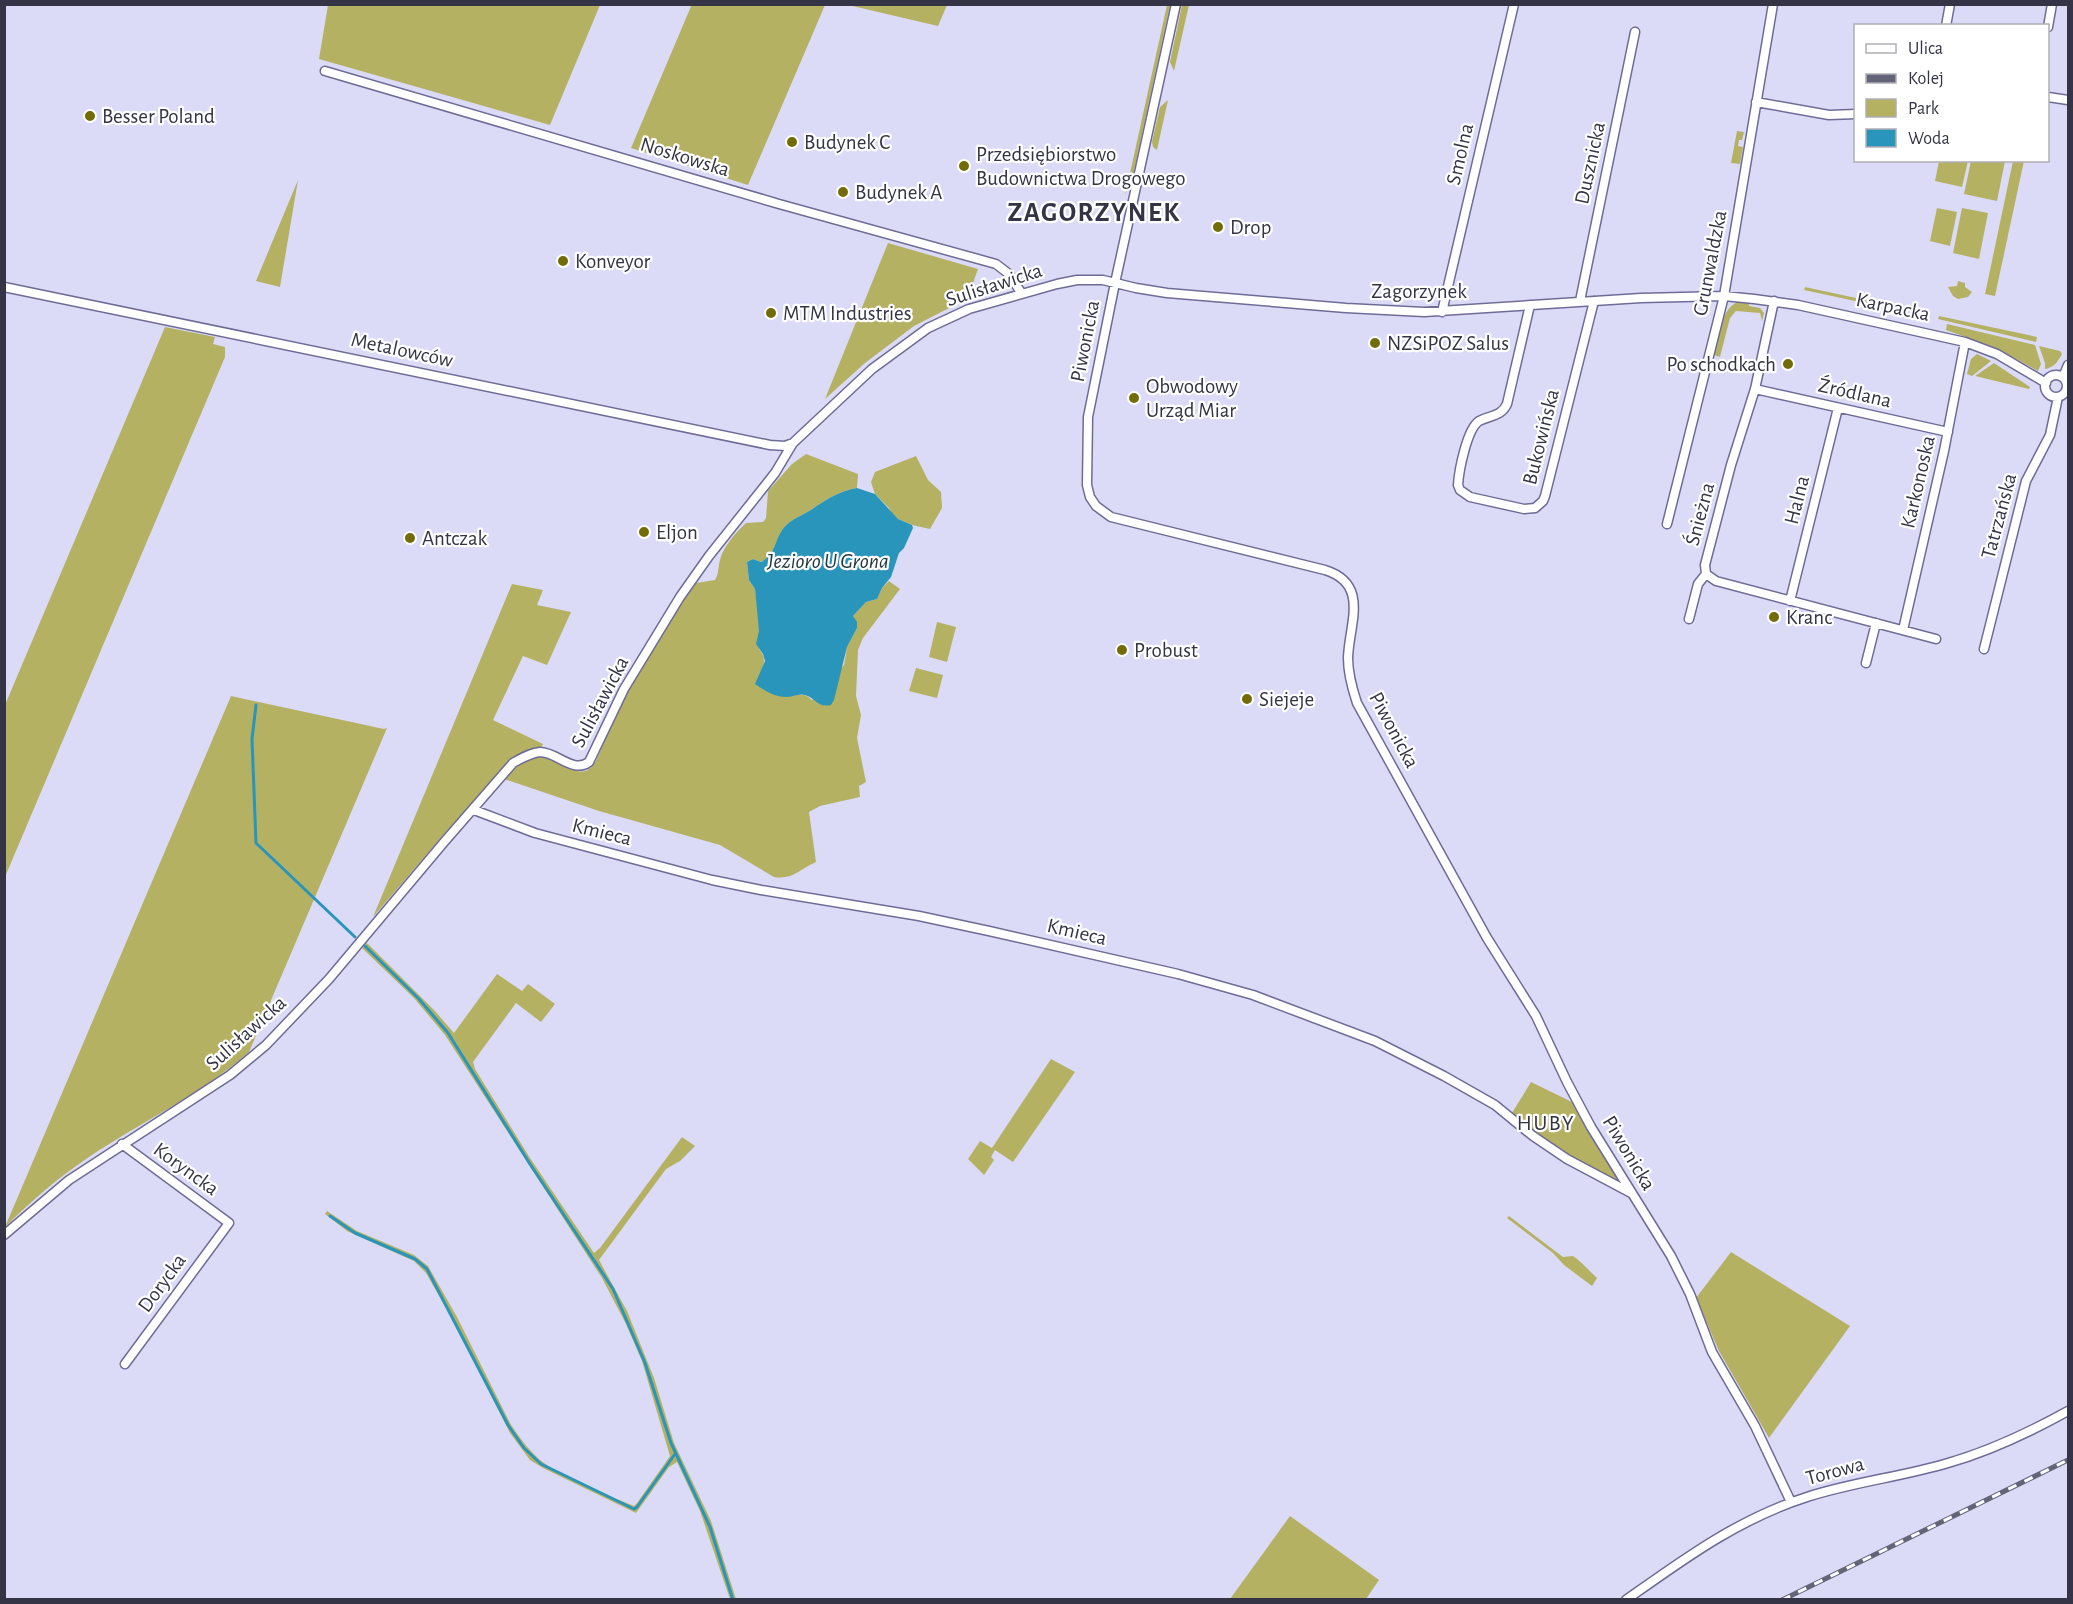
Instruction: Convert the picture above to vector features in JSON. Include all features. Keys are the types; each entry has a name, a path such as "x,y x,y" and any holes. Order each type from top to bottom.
{"street":[{"name":"Piwonicka","path":"1176,4 1088,417 1086,470 1090,497 1096,506 1111,517 1325,570 1346,582 1354,600 1354,620 1348,660 1357,703 1487,938 1536,1017 1587,1118 1676,1265 1712,1352 1750,1417 1791,1502"},
{"name":"Smolna","path":"1442,312 1514,4"},
{"name":"Grunwaldzka","path":"1667,524 1724,296 1773,4"},
{"path":"1946,24 1950,4"},
{"path":"2049,24 2052,4"},
{"name":"Dusznicka","path":"1580,302 1635,32"},
{"name":"Noskowska","path":"325,71 779,204 996,264 1009,273 1023,294"},
{"path":"2049,97 2068,100"},
{"path":"1756,102 1829,115 1854,114"},
{"name":"Sulisławicka","path":"4,1235 55,1190 230,1075 266,1045 328,979 513,763 531,754 545,753 575,766 589,762 624,689 684,590 769,480 793,443 872,369 928,328 969,309 1077,280 1096,279 1115,283"},
{"name":"Zagorzynek","path":"1115,283 1167,293 1346,308 1442,312 1594,300 1724,296"},
{"name":"Metalowców","path":"4,287 106,306 770,446 785,446 793,443"},
{"name":"Karpacka","path":"1724,296 1774,301 1932,333 1997,354 2046,383"},
{"name":"Bukowińska","path":"1530,305 1507,404 1501,413 1480,421 1472,428 1458,485 1464,495 1530,510 1539,505 1545,496 1594,300"},
{"name":"Śnieżna","path":"1774,301 1755,389 1728,476 1705,565 1706,574 1716,581 1936,639"},
{"name":"Karkonoska","path":"1903,630 1948,432 1965,342"},
{"path":"2063,377 2053,376 2046,383 2049,395 2063,397 2067,386 2063,377 2068,365"},
{"name":"Źródlana","path":"1755,389 1948,432"},
{"name":"Tatrzańska","path":"1984,649 2026,481 2050,435 2063,397"},
{"name":"Halna","path":"1790,601 1838,408"},
{"path":"1689,619 1698,584 1706,574"},
{"path":"1866,663 1876,623"},
{"name":"Kmieca","path":"474,810 559,840 712,880 989,930 1158,969 1253,995 1367,1038 1444,1076 1495,1105 1533,1136 1567,1159 1632,1193"},
{"name":"Koryncka","path":"122,1144 229,1223"},
{"name":"Dorycka","path":"126,1364 229,1223"},
{"name":"Torowa","path":"1626,1599 1729,1530 1791,1502 1838,1488 1966,1458 2013,1440 2068,1411"}],"green space":[{"path":"328,4 600,5 550,125 319,59"},
{"path":"692,4 825,5 748,185 631,148"},
{"path":"848,5 947,5 938,26"},
{"path":"1167,5 1170,5 1134,171 1125,196"},
{"path":"1182,5 1189,5 1174,71 1170,62"},
{"path":"1168,100 1157,150 1153,147 1152,142 1160,107"},
{"path":"1737,131 1744,132 1738,146 1743,147 1740,164 1731,163"},
{"path":"1939,162 1968,162 1962,187 1935,181"},
{"path":"1971,162 2005,162 1997,201 1964,194"},
{"path":"2013,162 2024,162 1995,296 1985,294"},
{"path":"298,180 280,287 256,281"},
{"path":"1937,208 1957,212 1950,246 1930,241"},
{"path":"1962,208 1988,213 1979,259 1953,253"},
{"path":"888,243 978,269 973,283 953,306 914,326 865,363 825,399"},
{"path":"1958,281 1965,283 1965,287 1972,292 1968,297 1958,299 1953,296 1948,287 1957,286"},
{"path":"1805,287 1870,301 1869,304 1804,290"},
{"path":"1737,302 1749,303 1749,306 1760,308 1764,313 1762,321 1760,313 1736,311 1730,318 1720,357 1714,355 1723,318 1731,306"},
{"path":"1939,316 2037,337 2036,342 1938,319"},
{"path":"1947,324 2035,345 2041,364 2038,371 1994,347 1946,330"},
{"path":"165,327 215,337 213,344 225,347 225,357 5,877 5,705"},
{"path":"2039,346 2060,351 2062,354 2055,364 2045,369"},
{"path":"1977,354 1991,361 1972,376 1967,374 1971,359"},
{"path":"1994,363 2030,387 2029,389 1975,376"},
{"path":"806,454 858,474 857,488 835,495 792,520 784,527 774,549 766,559 761,562 753,559 747,562 749,580 755,589 759,649 764,660 759,678 786,697 803,695 812,700 844,665 847,647 857,628 853,616 866,602 877,599 882,588 889,581 900,589 863,638 858,650 856,696 861,715 857,738 866,782 859,786 860,797 820,806 809,812 816,862 786,877 774,877 720,845 599,811 504,779 519,764 533,757 548,759 578,771 591,767 596,761 623,698 690,590 696,583 715,580 722,555 730,540 746,523 763,522 766,518 768,491 792,464"},
{"path":"916,456 928,480 941,492 942,508 930,529 898,519 875,494 871,482 875,472"},
{"path":"512,584 543,590 537,605 571,612 547,665 523,656 493,720 543,744 541,748 527,752 508,763 500,771 373,917"},
{"path":"937,622 956,627 947,662 929,657"},
{"path":"916,668 943,675 937,698 909,691"},
{"path":"231,696 387,728 249,1052 192,1094 78,1165 5,1227"},
{"path":"367,943 454,1033 497,974 522,991 528,984 555,1004 541,1022 516,1003 473,1062 475,1069 530,1158 594,1253 682,1137 695,1146 680,1161 666,1169 599,1260 627,1311 654,1378 674,1443 711,1521 736,1599 730,1599 700,1511 677,1462 669,1467 636,1513 530,1460 510,1433 426,1273 414,1261 347,1231 325,1214 327,1211 357,1231 414,1255 428,1266 457,1317 510,1423 540,1460 585,1486 634,1506 637,1503 670,1456 642,1361 626,1324 602,1278 445,1035 414,998 362,948"},
{"path":"1051,1059 1075,1072 1013,1162 995,1150 991,1157 994,1160 984,1175 968,1159 980,1141 992,1148"},
{"path":"1531,1082 1572,1102 1618,1179 1615,1182 1550,1144 1512,1113"},
{"path":"1509,1216 1563,1257 1573,1256 1579,1261 1597,1278 1592,1286 1507,1218"},
{"path":"1731,1252 1850,1326 1769,1438 1719,1351 1696,1298"},
{"path":"1290,1516 1379,1580 1366,1599 1230,1599"}],"water":[{"name":"Jezioro U Grona","path":"857,488 875,494 898,519 912,525 913,528 904,548 899,553 891,577 877,599 866,602 853,616 857,622 857,628 847,647 831,705 820,704 809,696 782,697 773,694 755,684 765,661 756,644 759,631 755,589 749,580 747,562 753,559 761,562 766,559 784,527 792,520 835,495"}],"waterway":[{"path":"256,705 252,739 256,843 355,937"},
{"path":"365,946 419,999 448,1033 530,1164 613,1289 645,1363 671,1443 710,1527 733,1600"},
{"path":"330,1216 355,1233 415,1259 427,1269 508,1425 524,1448 541,1464 634,1509 675,1454"}],"railway":[{"path":"1782,1600 2068,1460"}],"place":[{"name":"Besser Poland","path":"90,116"},
{"name":"Budynek C","path":"792,142"},
{"name":"Przedsiębiorstwo Budownictwa Drogowego","path":"964,166"},
{"name":"Budynek A","path":"843,192"},
{"name":"Drop","path":"1218,227"},
{"name":"Konveyor","path":"563,261"},
{"name":"MTM Industries","path":"771,313"},
{"name":"NZSiPOZ Salus","path":"1375,343"},
{"name":"Po schodkach","path":"1788,364"},
{"name":"Obwodowy Urząd Miar","path":"1134,398"},
{"name":"Eljon","path":"644,532"},
{"name":"Antczak","path":"410,538"},
{"name":"Kranc","path":"1774,617"},
{"name":"Probust","path":"1122,650"},
{"name":"Siejeje","path":"1247,699"}],"district":[{"name":"ZAGORZYNEK","path":"1094,212"},
{"name":"HUBY","path":"1546,1123"}]}
